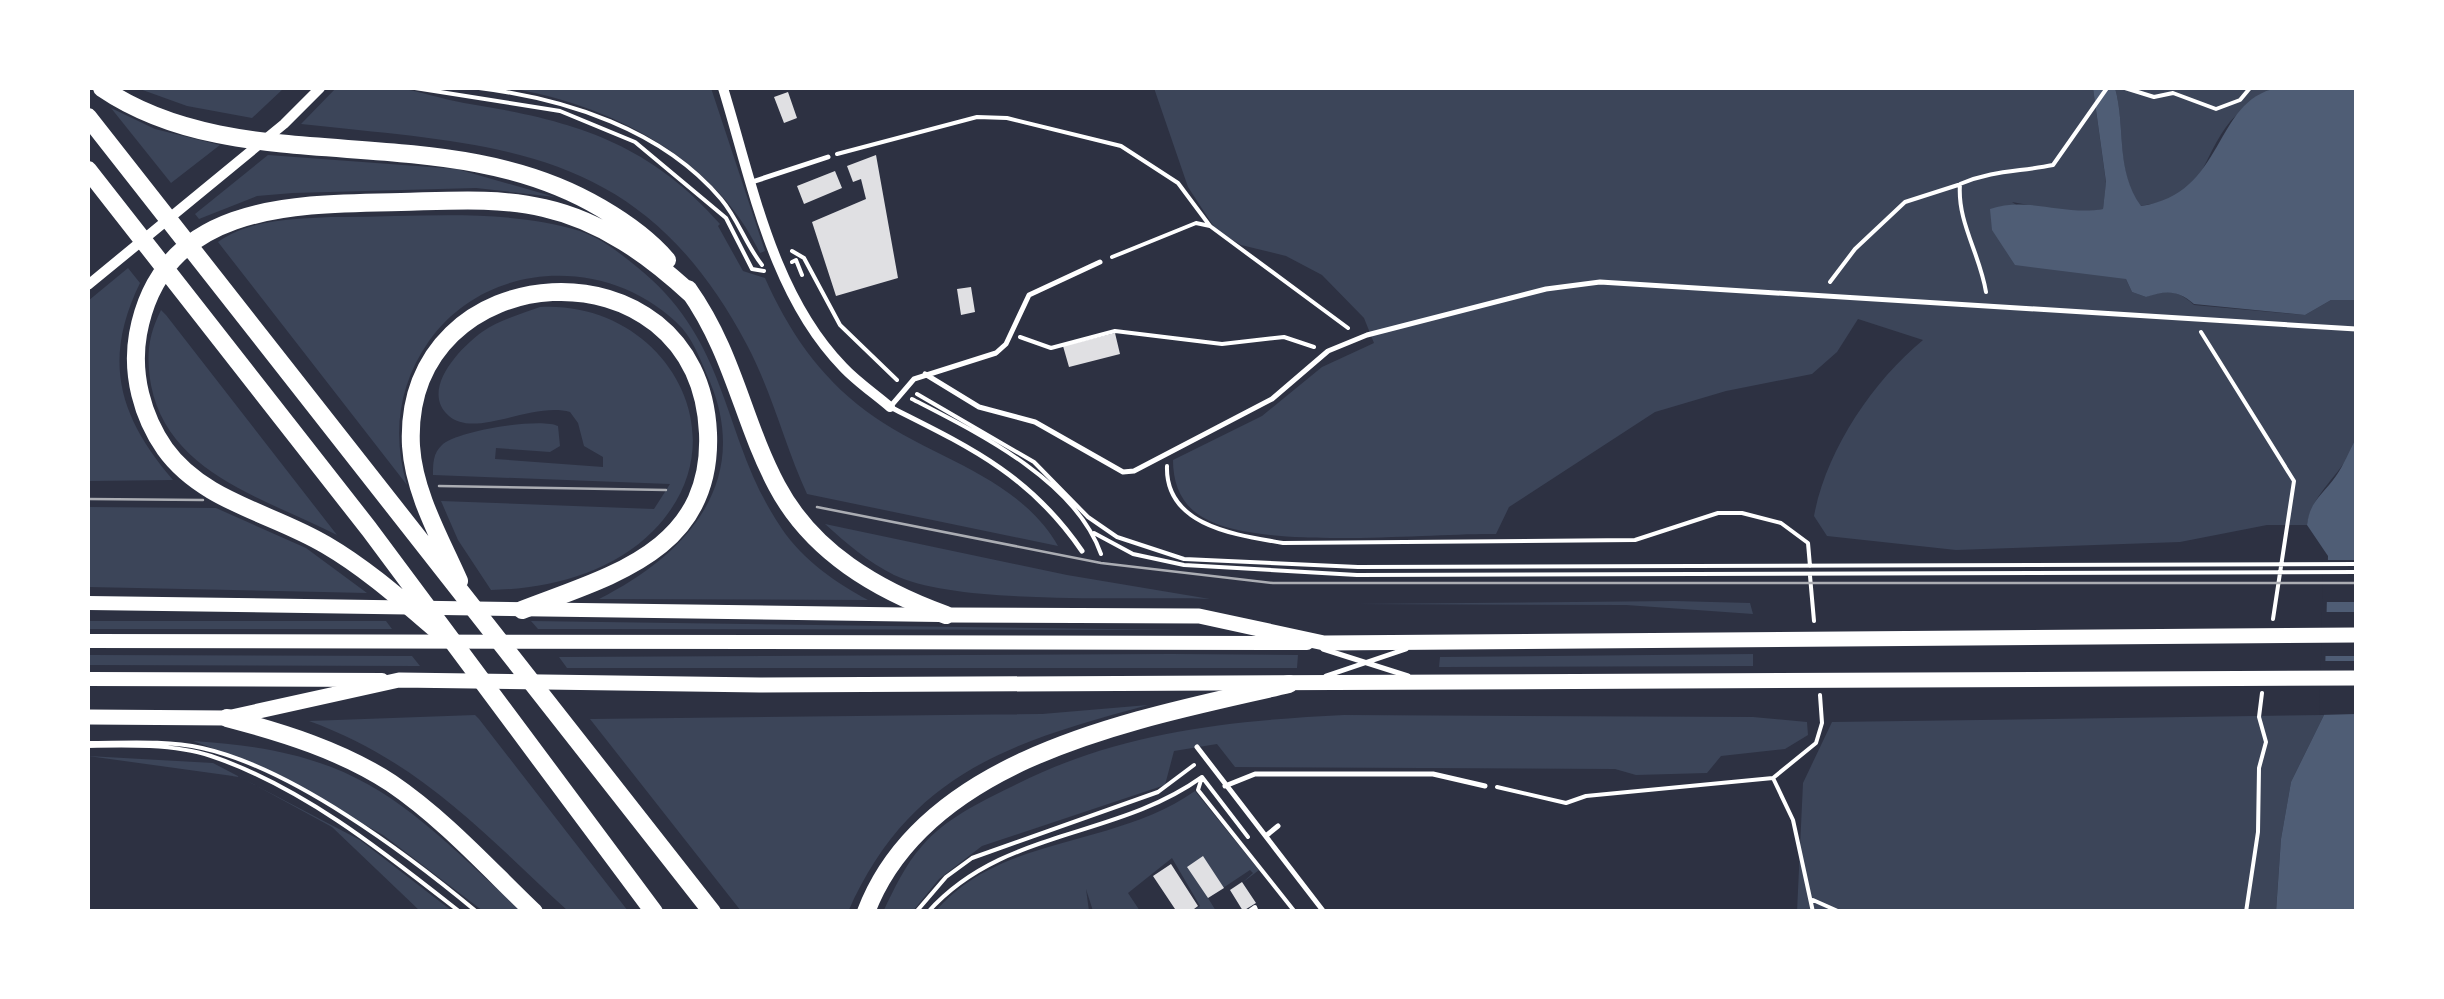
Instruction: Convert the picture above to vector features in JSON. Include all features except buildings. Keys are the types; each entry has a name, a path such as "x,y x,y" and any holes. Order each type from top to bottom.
{"highway":[{"path":"102,88 160,118 231,136 432,153 487,162 566,188 632,228 664,256 720,340 777,486 822,548 946,615"},
{"path":"88,117 712,912"},
{"path":"88,170 387,554 445,637 654,912"},
{"path":"445,637 340,554 214,491 168,453 142,402 136,359 145,307 168,267 202,236 231,220 267,210 396,202 520,204 556,212 606,232 659,264 692,295"},
{"path":"469,604 417,481 411,444 423,384 455,334 490,306 533,291 602,296 635,310 661,328 691,367 707,423 708,445 700,484 672,533 643,560 591,588 522,610"},
{"path":"866,912 889,864 912,835 948,803 995,775 1129,725 1294,684"},
{"path":"227,718 339,755 389,782 432,816 534,912"}],"main road":[{"path":"88,603 1200,616 1324,643"},
{"path":"88,641 1304,644 1753,637 2356,635"},
{"path":"88,680 1435,684 2356,678"},
{"path":"88,717 227,718 398,680"}],"street":[{"path":"88,284 284,124 320,88"},
{"path":"722,88 780,266 802,313 844,368 890,407"}],"lane":[{"path":"752,182 828,156"},
{"path":"1082,550 1048,506 1007,470 890,407 914,379 996,353 1006,344 1029,296 1100,262"},
{"path":"925,374 979,407 1035,422 1110,468 1134,471 1272,398 1328,351 1367,334 1546,288 1600,282 2356,329"},
{"path":"1294,684 1431,641"},
{"path":"1304,644 1435,684"},
{"path":"1197,747 1324,912"},
{"path":"1225,786 1255,774 1433,774 1485,786"},
{"path":"1266,835 1278,826"}],"path":[{"path":"415,88 560,111 635,142 726,218 752,269 796,260 805,283"},
{"path":"479,88 530,94 580,108 663,150 718,194 735,216 758,262"},
{"path":"2054,174 2053,165 2108,88"},
{"path":"2125,88 2154,97 2173,93 2216,109 2240,100 2250,88"},
{"path":"828,156 978,117 1007,118 1120,146 1178,183 1210,226 1346,327 1367,334"},
{"path":"1821,294 1854,249 1905,202 1992,171 2017,172 2053,165"},
{"path":"1960,184 1958,204 1981,262 1988,306"},
{"path":"1100,262 1196,223 1210,226"},
{"path":"2193,320 2294,481 2272,628"},
{"path":"1016,336 1051,348 1114,331 1222,344 1284,337 1328,351"},
{"path":"903,394 1023,461 1094,534 1146,558 1236,570 1357,574 2356,572"},
{"path":"1168,451 1167,475 1176,502 1199,521 1226,532 1283,543 1635,540 1718,513 1742,513 1781,523 1808,542"},
{"path":"1088,516 1135,546 1184,559 1235,564 2356,564"},
{"path":"1094,534 1101,554"},
{"path":"2246,912 2258,832 2259,768 2266,742 2259,717 2264,681"},
{"path":"88,744 208,755 249,772 370,840 460,912"},
{"path":"88,744 200,748 243,760 366,827 477,912"},
{"path":"916,912 946,877 972,858 1158,792 1194,765"},
{"path":"928,912 946,892 986,862 1143,812 1173,798 1212,770"},
{"path":"1202,777 1198,790 1295,912"},
{"path":"1485,786 1520,789 1566,803 1586,796 1773,778 1793,820 1814,912"},
{"path":"1814,900 1840,912"},
{"path":"1248,912 1255,907 1258,912"}],"shaded area":[{"path":"2286,87 2356,88 2356,300 2331,300 2305,315 2194,304 2172,293 2146,297 2132,292 2126,279 2015,265 1992,230 1990,209 2032,205 2103,209 2106,182 2093,88 2115,88 2124,163 2141,206 2169,198 2189,184 2240,110 2256,96"},
{"path":"137,88 284,88 252,118 187,106"},
{"path":"336,88 398,88 538,117 604,138 664,172 720,224 743,271 765,278 806,351 834,383 890,427 996,484 1041,521 1058,546 807,494 747,345 706,279 661,229 612,193 559,167 440,140 301,124"},
{"path":"509,88 711,88 765,251 760,253 716,189 655,141 584,107"},
{"path":"1154,88 2093,88 2106,183 2103,209 2078,214 2012,202 2126,279 2132,292 2146,297 2172,292 2194,305 2305,315 2331,300 2356,300 2356,440 2315,502 2307,525 2267,525 2180,542 1956,550 1827,536 1814,516 1840,443 1869,397 1923,340 1858,319 1837,352 1812,374 1726,391 1655,412 1509,507 1496,534 1345,538 1264,534 1230,528 1204,518 1190,507 1177,486 1173,460 1262,416 1322,367 1374,343 1364,318 1322,275 1286,256 1241,245 1216,230 1188,187"},
{"path":"2115,88 2275,88 2231,121 2188,188 2161,202 2140,206 2127,178"},
{"path":"111,108 155,129 220,145 171,183"},
{"path":"268,155 457,169 555,197 476,188 293,193 257,196 199,219 195,214"},
{"path":"457,215 519,219 580,231 617,251 668,297 691,328 709,360 762,495 782,529 821,570 868,600 599,599 659,561 683,538 703,512 716,483 723,452 721,419 710,382 687,334 653,304 621,288 587,278 551,276 517,281 484,294 454,314 429,341 410,375 401,411 400,448 407,485 218,242 258,225 331,217"},
{"path":"128,268 140,283 122,338 122,387 140,434 173,480 88,481 88,301"},
{"path":"540,307 584,311 623,326 654,350 677,381 691,417 692,455 680,494 637,546 578,576 535,586 491,590 458,540 441,501 654,509 670,484 433,475 437,452 450,440 480,430 535,423 558,426 560,446 550,452 496,448 495,459 603,467 603,457 584,446 578,423 570,412 539,411 474,424 449,416 441,406 441,382 464,348 496,324"},
{"path":"161,310 337,535 224,480 177,441 161,416 149,375 151,338"},
{"path":"2356,439 2356,911 2276,912 2281,839 2291,782 2324,715 2328,556 2307,525 2314,504 2339,472"},
{"path":"88,507 216,508 306,548 367,593 88,587"},
{"path":"825,524 1067,575 1210,599 1047,598 923,585 875,564"},
{"path":"1750,603 1753,614 1626,605 1353,604"},
{"path":"88,621 386,621 392,629 88,629"},
{"path":"531,621 1186,630 538,629"},
{"path":"1753,654 1753,666 1439,667 1440,657"},
{"path":"88,655 412,656 420,666 88,665"},
{"path":"1298,655 1297,668 567,668 559,657"},
{"path":"1148,705 1052,733 969,770 901,826 873,865 848,912 741,911 590,719 1042,714"},
{"path":"475,715 628,911 568,911 478,827 418,779 385,757 309,721"},
{"path":"1344,715 1753,717 1807,722 1808,735 1785,749 1721,756 1707,773 1636,775 1615,769 1235,767 1217,744 1174,751 1165,785 982,846 939,879 913,911 883,912 910,861 941,828 975,805 1051,768 1091,753 1173,733 1257,721"},
{"path":"2324,715 2291,782 2281,839 2276,911 1797,912 1803,783 1832,722"},
{"path":"193,741 299,757 376,789 444,840 521,911 483,911 383,835 258,765"},
{"path":"88,756 213,763 240,777"},
{"path":"247,781 360,840 452,911 420,911 332,827"},
{"path":"1195,791 1259,870 1242,883 1253,873 1250,870 1208,898 1216,911 1192,911 1200,906 1172,858 1128,893 1140,911 1093,911 1086,889 1089,911 935,912 962,887 992,868 1129,823 1163,810"}],"pier":[{"path":"2323,560 2356,560 2356,602 2322,602"},
{"path":"2322,612 2356,612 2356,656 2321,656"},
{"path":"2321,661 2356,661 2356,714 2319,715"}],"tram line":[{"path":"439,486 666,490"},
{"path":"88,499 203,500"},
{"path":"817,507 1101,563 1273,583 2356,583"}]}
